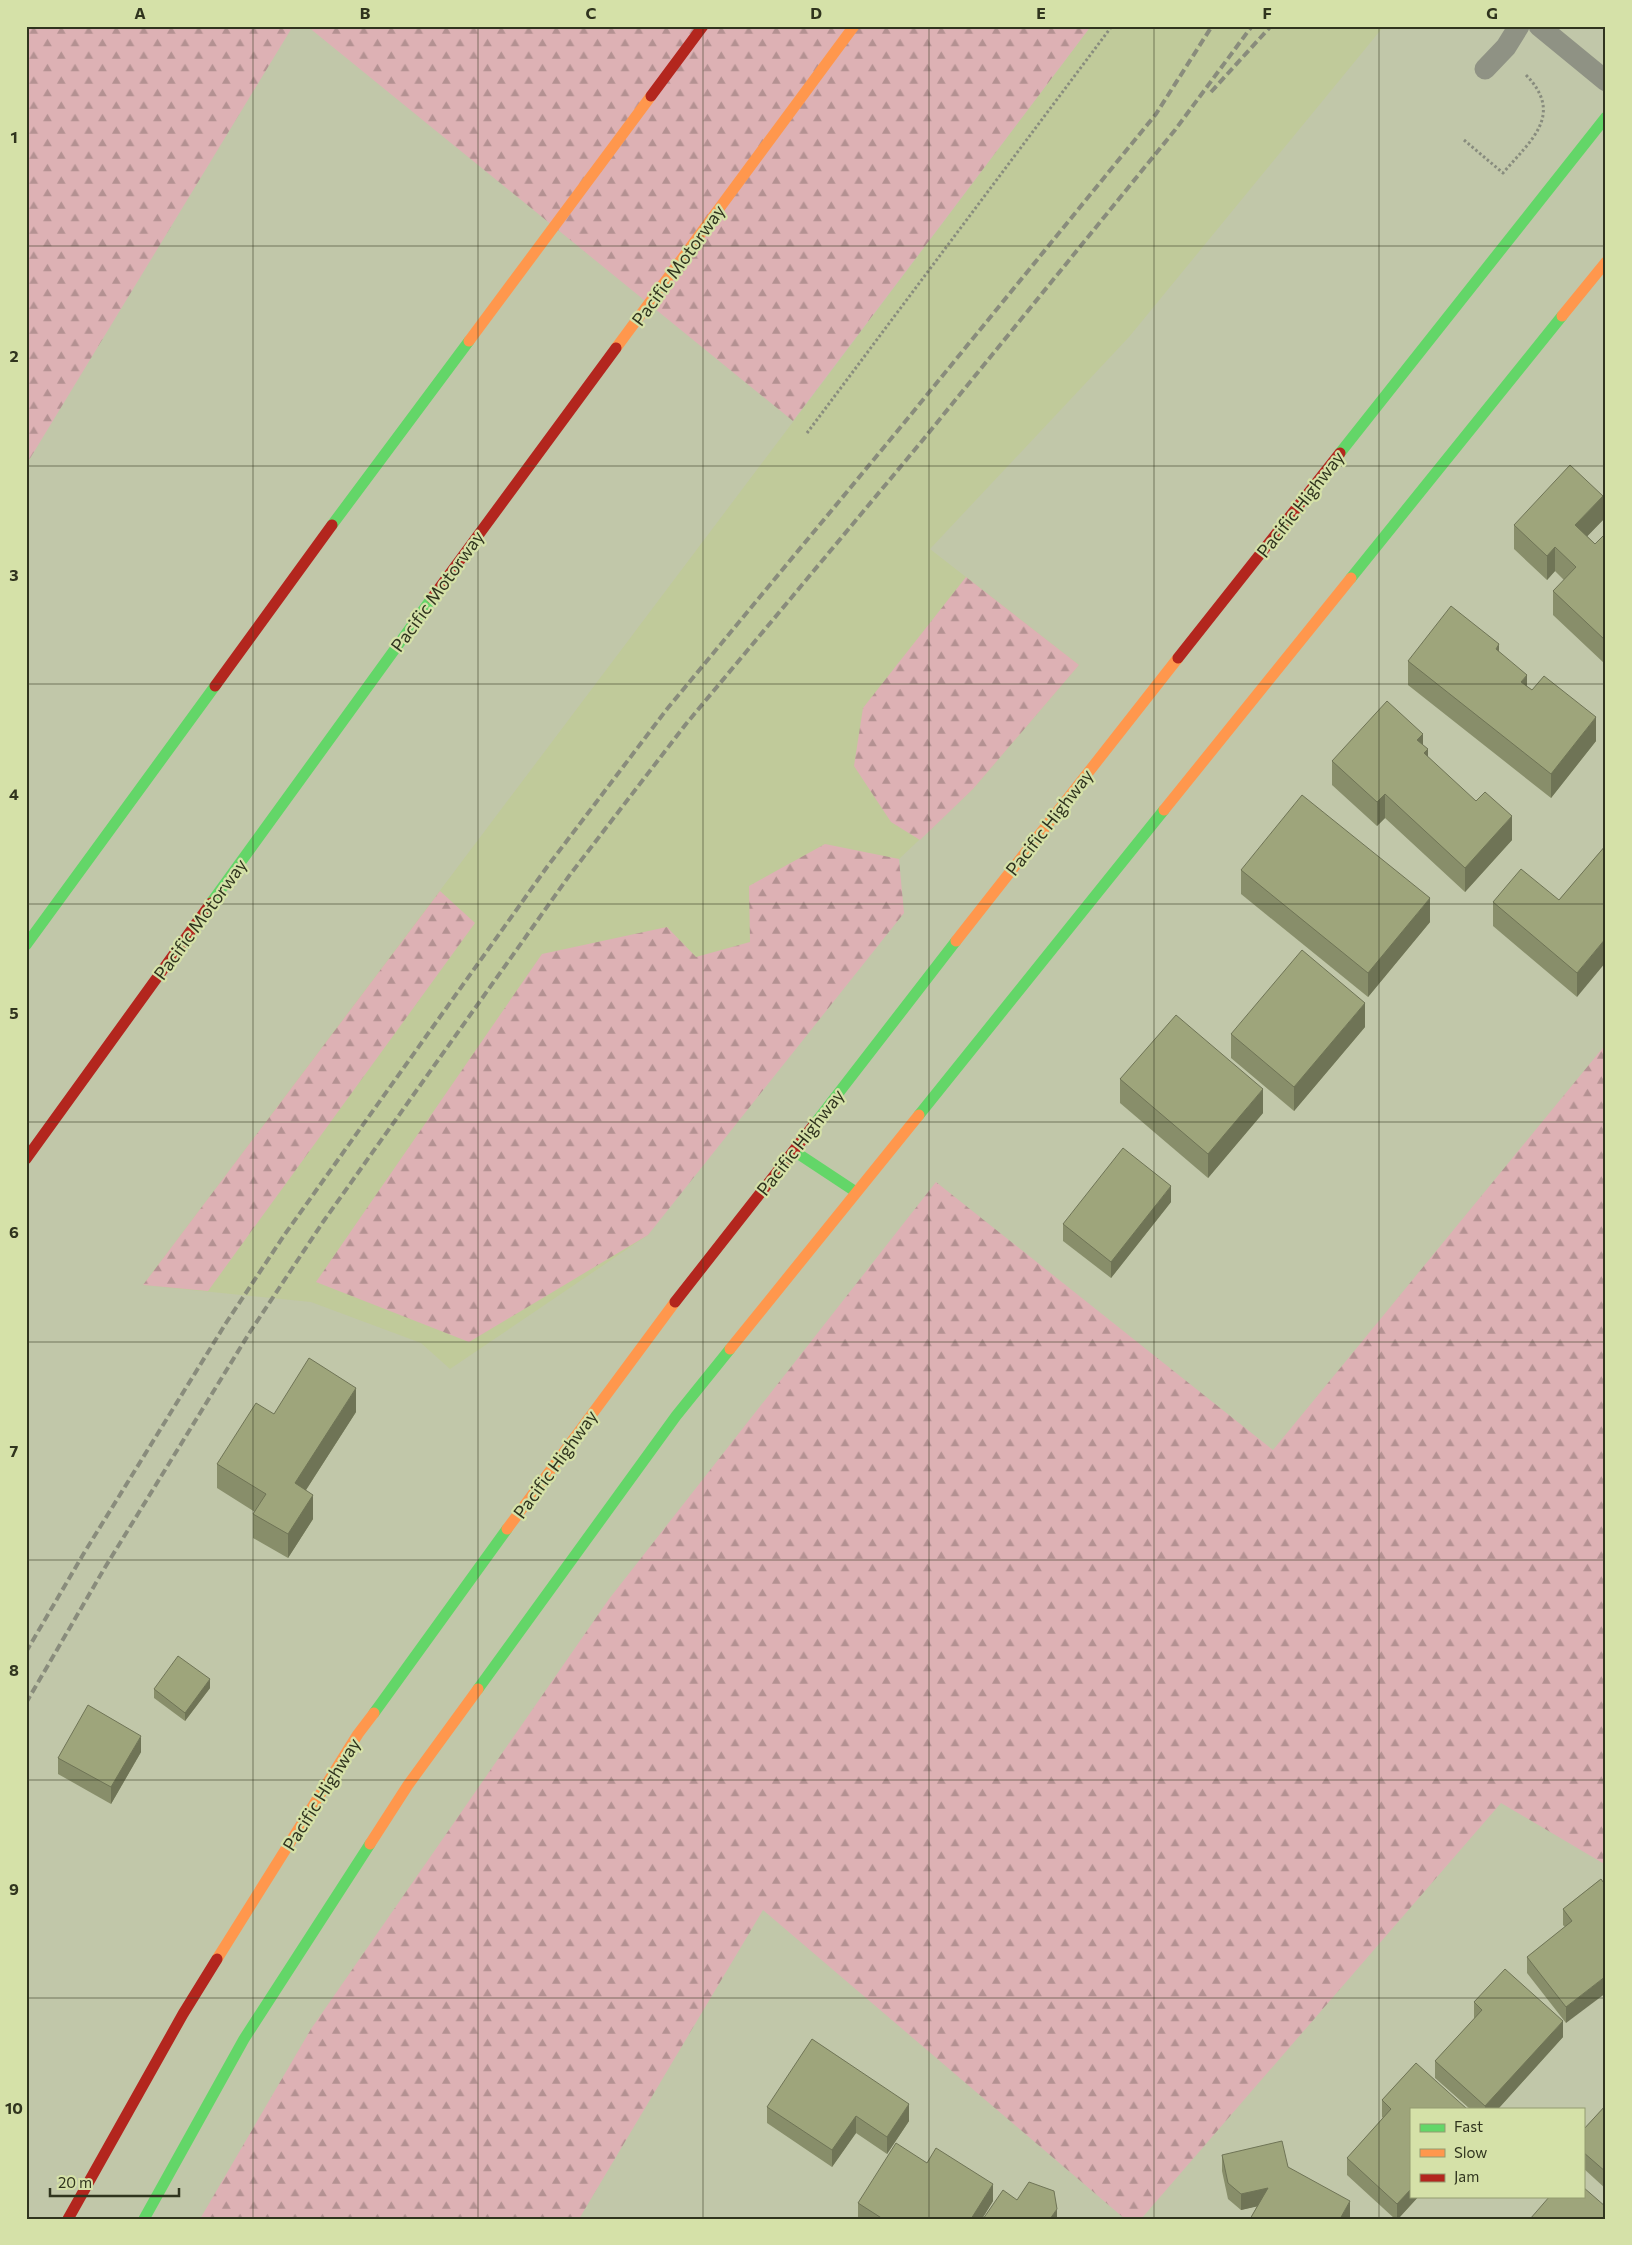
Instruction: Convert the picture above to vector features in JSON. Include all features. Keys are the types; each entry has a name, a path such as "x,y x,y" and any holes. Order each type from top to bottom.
{"main road":[{"path":"26,945 317,546 703,26"},
{"name":"Pacific Motorway","path":"26,1159 401,640 854,26"},
{"name":"Pacific Highway","path":"68,2219 183,2014 358,1734 650,1334 794,1151 1000,883 1606,117"},
{"path":"144,2219 244,2039 408,1786 676,1416 1606,262"},
{"path":"794,1151 856,1192"}],"lane":[{"path":"1485,68 1506,47 1518,26"},
{"path":"1539,26 1606,81"}],"path":[{"path":"807,433 1112,26"},
{"path":"1464,140 1503,173 1539,130 1545,109 1538,87 1524,73"}],"shaded area":[{"path":"1091,26 1384,26 1129,337 930,549 1079,665 973,789 899,859 648,1235 450,1369 421,1343 311,1302 143,1285"}],"green space":[{"path":"26,26 293,26 26,465"},
{"path":"307,26 1091,26 793,421"},
{"path":"966,577 1079,665 973,789 920,840 891,822 854,766 863,708"},
{"path":"825,844 899,859 904,913 648,1235 469,1342 316,1282 542,954 667,927 696,957 750,942 749,886"},
{"path":"440,891 475,923 208,1291 143,1285"},
{"path":"1606,1044 1606,1865 1501,1803 1141,2219 1125,2219 763,1910 579,2219 200,2219 311,2029 609,1599 936,1182 1273,1450"}],"building":[{"path":"1570,465 1603,496 1575,525 1595,544 1606,533 1605,640 1553,591 1576,567 1555,547 1547,556 1514,525"},
{"path":"1451,606 1499,644 1496,649 1527,675 1521,682 1532,690 1544,676 1596,717 1551,774 1408,661"},
{"path":"1387,701 1423,734 1417,740 1428,749 1424,753 1476,801 1485,792 1512,816 1465,868 1385,794 1377,802 1332,761"},
{"path":"1302,795 1430,898 1368,973 1241,870"},
{"path":"1606,845 1606,938 1577,973 1493,902 1521,869 1559,900"},
{"path":"1302,950 1365,1003 1294,1087 1231,1034"},
{"path":"1176,1015 1263,1089 1208,1154 1120,1079"},
{"path":"1123,1148 1171,1186 1111,1262 1063,1224"},
{"path":"309,1358 356,1388 295,1483 313,1495 288,1534 253,1514 266,1494 217,1464 256,1403 274,1414"},
{"path":"178,1656 210,1679 185,1713 154,1689"},
{"path":"88,1705 141,1736 111,1787 58,1758"},
{"path":"1601,1879 1606,1886 1606,1976 1566,2007 1527,1957 1572,1921 1563,1909"},
{"path":"1505,1969 1563,2021 1485,2106 1435,2061 1482,2010 1474,2002"},
{"path":"812,2039 909,2104 887,2137 856,2116 832,2150 767,2107"},
{"path":"1416,2063 1466,2108 1410,2108 1410,2190 1397,2204 1347,2158 1391,2109 1382,2100"},
{"path":"1606,2105 1606,2172 1584,2153 1584,2129"},
{"path":"1282,2141 1288,2167 1350,2201 1340,2219 1250,2219 1268,2188 1241,2194 1228,2183 1222,2155"},
{"path":"896,2143 927,2163 936,2148 993,2184 971,2219 883,2219 858,2203"},
{"path":"1029,2182 1054,2191 1057,2209 1050,2219 983,2219 1003,2190 1017,2200"},
{"path":"1584,2188 1606,2207 1606,2219 1530,2219 1548,2198 1584,2198"}],"railway":[{"path":"26,1652 84,1553 226,1323 285,1234 547,867 667,709 904,423 1156,114 1212,26"},
{"path":"26,1703 104,1569 250,1332 323,1222 569,876 686,724 922,441 1175,130 1252,26"},
{"path":"1211,92 1271,26"}],"traffic: fast":[{"path":"1340,453 1606,117"},
{"path":"1351,578 1562,316"},
{"path":"332,525 469,341"},
{"path":"211,903 432,598"},
{"path":"26,945 215,686"},
{"path":"919,1115 1164,810"},
{"path":"813,1126 956,941"},
{"path":"794,1151 856,1192"},
{"path":"478,1689 676,1416 730,1349"},
{"path":"374,1713 507,1529"},
{"path":"144,2219 244,2039 370,1844"}],"traffic: slow":[{"path":"616,348 854,26"},
{"path":"469,341 651,96"},
{"path":"1562,316 1606,262"},
{"path":"1164,810 1351,578"},
{"path":"956,941 1178,658"},
{"path":"730,1349 919,1115"},
{"path":"507,1529 675,1302"},
{"path":"370,1844 408,1785 478,1689"},
{"path":"217,1959 358,1734 374,1713"}],"traffic: jam":[{"path":"651,96 703,26"},
{"path":"432,598 616,348"},
{"path":"1178,658 1340,453"},
{"path":"215,686 332,525"},
{"path":"26,1159 211,903"},
{"path":"675,1302 813,1126"},
{"path":"68,2219 183,2014 217,1959"}]}
